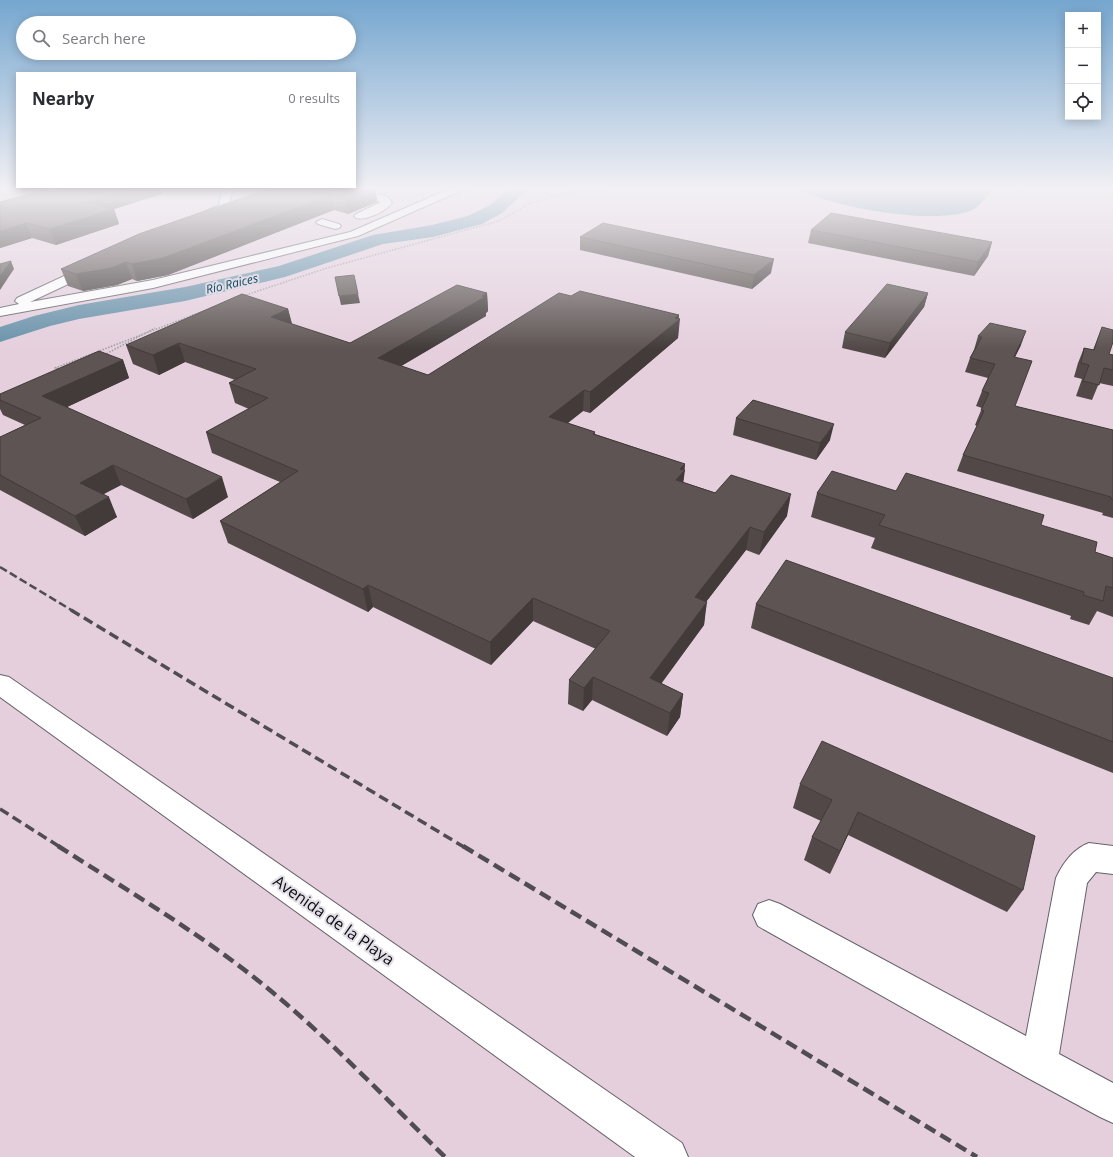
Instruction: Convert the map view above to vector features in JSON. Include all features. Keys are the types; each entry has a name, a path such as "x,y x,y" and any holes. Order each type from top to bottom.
{"street":[{"path":"257,259 300,241"},
{"path":"0,312 153,284 327,241"},
{"path":"0,312 108,261"},
{"name":"Avenida de la Playa","path":"0,684 668,1157"},
{"path":"1039,1064 1072,878 1089,857 1113,860"},
{"path":"769,915 1113,1104"}],"path":[{"path":"241,297 327,268 426,241"},
{"path":"63,369 55,368 219,304"},
{"path":"103,356 155,328"}],"shaded area":[{"path":"0,241 1113,241 1113,1157 0,1157"}],"building":[{"path":"123,241 208,241 163,258 132,264 126,262 111,268 76,274 61,269"},
{"path":"598,241 688,241 774,259 754,275"},
{"path":"868,241 992,242 978,262"},
{"path":"11,261 0,276 0,264"},
{"path":"354,275 358,294 339,296 335,277"},
{"path":"887,284 928,293 890,343 845,332"},
{"path":"457,285 487,293 482,296 485,297 378,358 428,375 559,293 571,296 580,291 679,315 675,318 680,319 590,392 584,390 549,417 595,432 593,434 685,464 680,469 685,470 676,480 715,493 731,475 791,494 764,532 750,527 695,597 707,602 650,678 683,694 670,713 593,677 584,688 569,680 610,631 533,598 490,642 368,585 363,589 220,521 298,471 206,432 268,398 229,383 256,369 179,343 153,355 126,345 242,294 288,309 271,317 350,343"},
{"path":"990,323 1026,331 1014,357 1032,361 1015,406 1113,430 1113,500 1111,497 963,455 984,411 981,410 989,393 982,391 995,364 970,358 982,337 978,336"},
{"path":"1102,327 1113,330 1113,342 1109,354 1113,355 1113,370 1104,368 1099,385 1083,381 1089,365 1081,363 1084,348 1094,350"},
{"path":"99,351 123,360 42,396 222,477 186,499 113,465 80,483 109,497 75,516 0,475 0,437 41,418 0,400 0,394"},
{"path":"753,400 834,424 820,443 736,418"},
{"path":"832,471 896,491 906,473 1044,515 1041,525 1097,542 1095,552 1113,558 1113,588 1106,586 1103,601 1083,595 1084,592 879,525 885,515 817,493"},
{"path":"786,560 1113,678 1113,742 756,604"},
{"path":"822,741 1035,836 1023,890 858,812 840,851 812,837 832,800 800,784"}],"waterway":[{"name":"Río Raices","path":"0,335 42,321 79,312 185,294 285,271 374,241"}],"railway":[{"path":"0,567 73,611"},
{"path":"71,610 464,847"},
{"path":"0,809 60,847"},
{"path":"58,846 150,904 216,949 266,987 319,1033 445,1157"},
{"path":"463,846 977,1157"}]}
